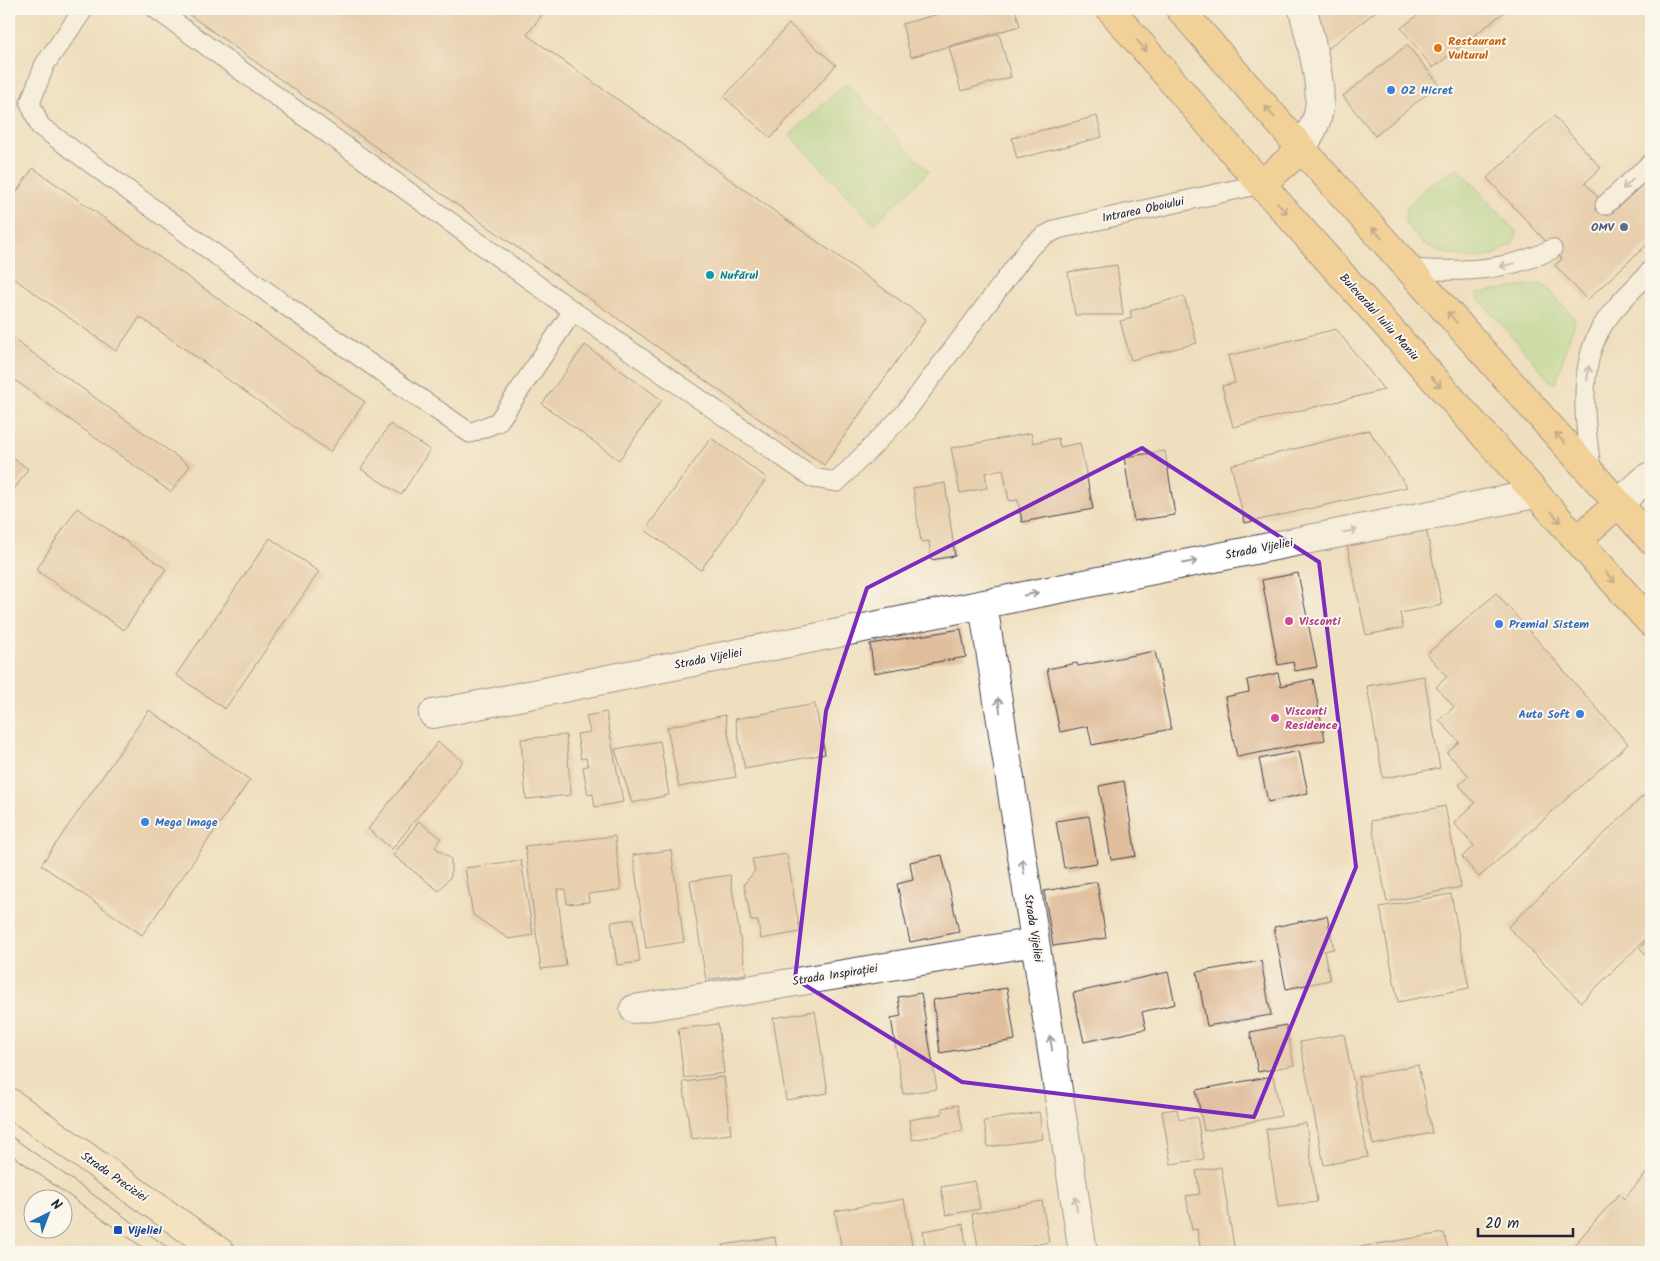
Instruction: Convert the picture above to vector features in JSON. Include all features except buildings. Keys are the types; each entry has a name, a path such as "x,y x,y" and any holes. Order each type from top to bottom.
{"main road":[{"name":"Bulevardul Iuliu Maniu","path":"1110,9 1261,184 1651,623"},
{"path":"1180,9 1302,149 1651,540"},
{"path":"1261,184 1302,149"},
{"path":"1577,540 1618,504"}],"street":[{"path":"1302,149 1314,127 1319,109 1320,90 1303,9"},
{"path":"1618,504 1651,476"},
{"name":"Strada Vijeliei","path":"433,714 1535,494"},
{"name":"Strada Vijeliei","path":"983,604 1083,1252"},
{"name":"Strada Inspirației","path":"634,1009 1035,942"},
{"name":"Strada Preciziei","path":"9,1102 220,1252"}],"lane":[{"path":"84,9 45,64 30,103 40,126 278,300 470,433 498,422 573,311 156,9"},
{"path":"1605,205 1651,163"},
{"name":"Intrarea Oboiului","path":"573,311 813,478 837,482 904,414 1030,247 1044,236 1058,229 1261,184"},
{"path":"1409,269 1471,270 1498,267 1521,262 1552,248"},
{"path":"1592,474 1586,430 1586,405 1588,366 1593,346 1609,316 1651,270"}],"highlighted area":[{"path":"1142,448 1319,562 1356,867 1254,1117 962,1082 795,979 826,711 867,588"}],"green space":[{"path":"846,83 929,172 874,224 790,135"},
{"path":"1458,168 1517,233 1512,244 1492,256 1471,259 1442,252 1422,243 1404,221 1408,206 1426,187"},
{"path":"1540,284 1547,287 1574,318 1556,382 1553,384 1476,295 1477,293"}],"tram line":[{"path":"9,1135 174,1252"},
{"path":"9,1153 149,1252"}],"place":[{"name":"Restaurant Vulturul","path":"1438,48"},
{"name":"OZ Hicret","path":"1391,90"},
{"name":"OMV","path":"1624,227"},
{"name":"Nufărul","path":"710,275"},
{"name":"Visconti","path":"1289,621"},
{"name":"Premial Sistem","path":"1499,624"},
{"name":"Auto Soft","path":"1580,714"},
{"name":"Visconti Residence","path":"1275,718"},
{"name":"Mega Image","path":"145,822"},
{"name":"Vijeliei","path":"118,1230"}]}
